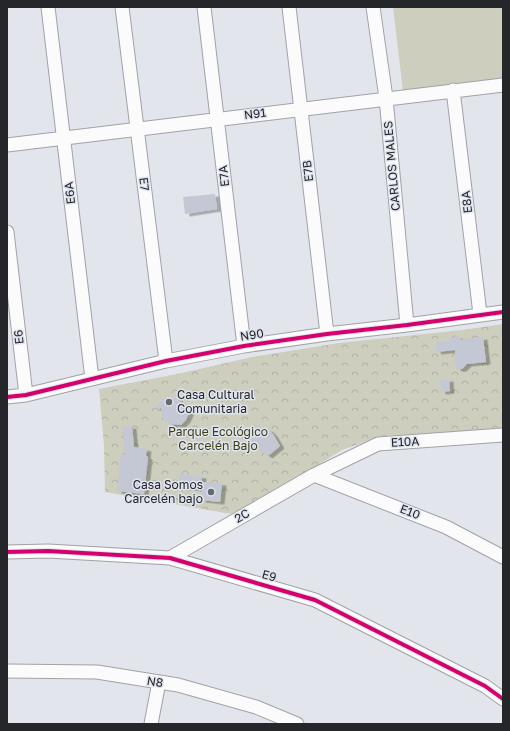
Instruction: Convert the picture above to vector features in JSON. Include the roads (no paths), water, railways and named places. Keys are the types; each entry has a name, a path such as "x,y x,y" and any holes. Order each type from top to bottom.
{"street":[{"name":"E6A","path":"48,7 92,379"},
{"name":"E7","path":"122,7 166,361"},
{"name":"E7A","path":"204,7 244,346"},
{"name":"E7B","path":"289,7 327,334"},
{"name":"CARLOS MALES","path":"373,7 386,98 407,325"},
{"name":"N91","path":"7,145 503,84"},
{"name":"E8A","path":"453,90 480,314"},
{"name":"E6","path":"7,232 26,396"},
{"name":"N90","path":"7,397 26,396 166,361 244,346 503,312"},
{"name":"E10A","path":"314,475 378,444 503,435"},
{"name":"E10","path":"314,475 446,527 503,557"},
{"name":"2C","path":"170,558 314,475"},
{"name":"E9","path":"7,552 48,551 170,558 314,600 485,686 503,699"},
{"name":"N8","path":"7,671 97,672 178,685 256,707 297,724"},
{"path":"151,724 159,682"}],"place":[{"name":"Casa Cultural Comunitaria","path":"169,402"},
{"name":"Casa Somos Carcelén bajo","path":"211,492"}],"park label":[{"name":"Parque Ecológico Carcelén Bajo","path":"218,439"}]}
